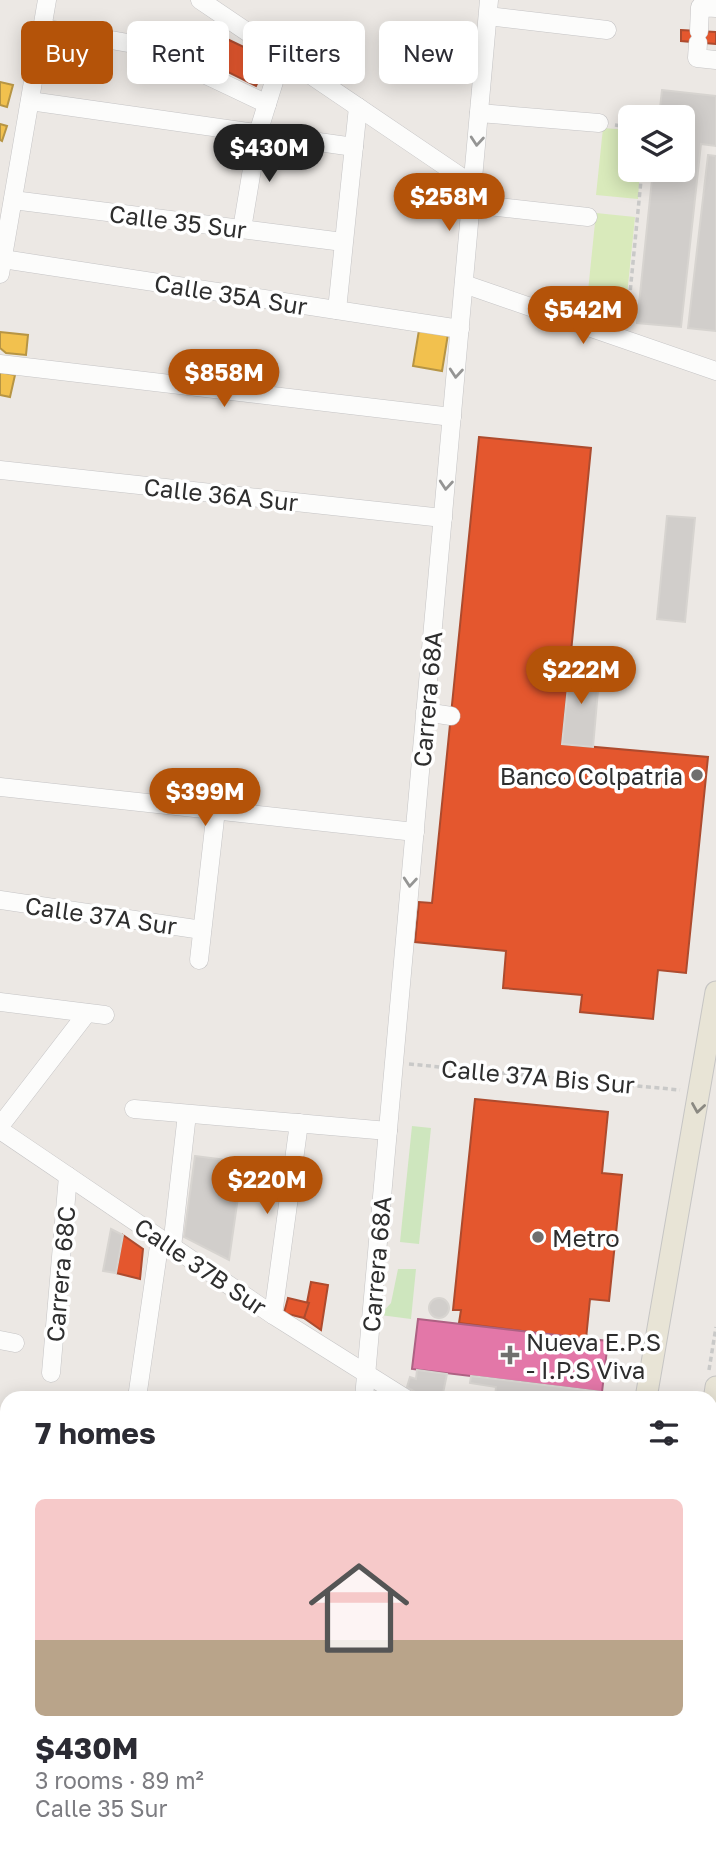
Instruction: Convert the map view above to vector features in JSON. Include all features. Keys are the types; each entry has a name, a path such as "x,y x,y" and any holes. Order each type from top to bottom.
{"main road":[{"path":"647,1391 698,1109 716,992"}],"street":[{"path":"44,21 47,0"},
{"path":"200,0 243,29"},
{"path":"716,8 700,7 697,58 716,60"},
{"path":"488,8 607,30"},
{"name":"Carrera 68A","path":"365,1391 488,8"},
{"path":"113,40 145,46 267,104"},
{"path":"1,267 33,84"},
{"path":"242,229 258,134 273,84"},
{"path":"324,84 473,185"},
{"path":"30,101 354,147"},
{"path":"337,310 358,107"},
{"path":"479,113 599,124"},
{"name":"Calle 35 Sur","path":"13,200 343,242"},
{"path":"471,204 588,217"},
{"name":"Calle 35A Sur","path":"1,267 337,310 460,329"},
{"path":"464,284 716,371"},
{"path":"0,364 452,416"},
{"name":"Calle 36A Sur","path":"0,470 443,519"},
{"path":"425,712 451,716"},
{"path":"0,787 415,832"},
{"path":"199,960 216,810"},
{"name":"Calle 37A Sur","path":"0,902 202,930"},
{"path":"0,1002 96,1014 0,1128"},
{"path":"134,1109 388,1131"},
{"path":"138,1391 187,1114"},
{"path":"273,1315 299,1123"},
{"name":"Calle 37B Sur","path":"0,1128 273,1315 394,1391"},
{"name":"Carrera 68C","path":"51,1373 68,1176"}],"path":[{"path":"626,329 641,182"},
{"name":"Calle 37A Bis Sur","path":"394,1062 682,1090"},
{"path":"712,1380 716,1327"}],"green space":[{"path":"603,128 618,129 618,182 639,182 638,199 596,195"},
{"path":"596,213 635,217 626,305 587,301"},
{"path":"412,1126 431,1128 419,1244 400,1242"},
{"path":"398,1269 416,1269 411,1319 380,1315 391,1303"}],"building: Homes":[{"path":"0,82 13,85 7,107 0,105"},
{"path":"0,124 7,126 2,141 0,140"},
{"path":"419,330 448,334 442,371 413,366"},
{"path":"0,332 28,335 26,355 6,353 0,348"},
{"path":"0,372 15,375 10,397 0,395"}],"building: Shops":[{"path":"681,30 716,32 716,44 681,41"},
{"path":"229,40 243,47 243,80 229,72"},
{"path":"479,437 591,448 562,744 708,757 686,973 658,970 653,1019 580,1012 582,995 503,988 506,951 415,942 419,902 432,903"},
{"name":"Metro","path":"475,1099 608,1112 602,1173 622,1175 609,1301 590,1299 586,1339 459,1323 461,1310 453,1310"},
{"path":"123,1235 143,1249 140,1279 116,1273"},
{"path":"311,1282 328,1285 321,1330 304,1318"},
{"path":"288,1298 309,1303 304,1318 284,1313"}],"building: Health":[{"name":"Nueva E.P.S - I.P.S Viva","path":"418,1319 608,1341 602,1391 412,1369"}],"building: Other":[{"path":"662,90 716,96 716,146 701,144 681,327 637,323 652,182 695,182 695,105 660,105"},
{"path":"708,155 716,156 716,331 688,328"},
{"path":"667,516 695,518 685,622 657,619"},
{"path":"570,666 600,668 593,747 562,744"},
{"path":"195,1156 243,1162 229,1260 184,1237"},
{"path":"111,1229 123,1235 116,1273 103,1271"},
{"path":"439,1298 446,1301 449,1308 446,1315 439,1318 432,1315 429,1308 432,1301"},
{"path":"417,1370 447,1374 443,1391 414,1391 407,1387 410,1377 416,1379"},
{"path":"471,1376 594,1391 496,1391 496,1387 470,1383"}],"place":[{"name":"Banco Colpatria","path":"697,775"},
{"name":"Metro","path":"538,1237"},
{"name":"Nueva E.P.S - I.P.S Viva","path":"510,1355"}]}
